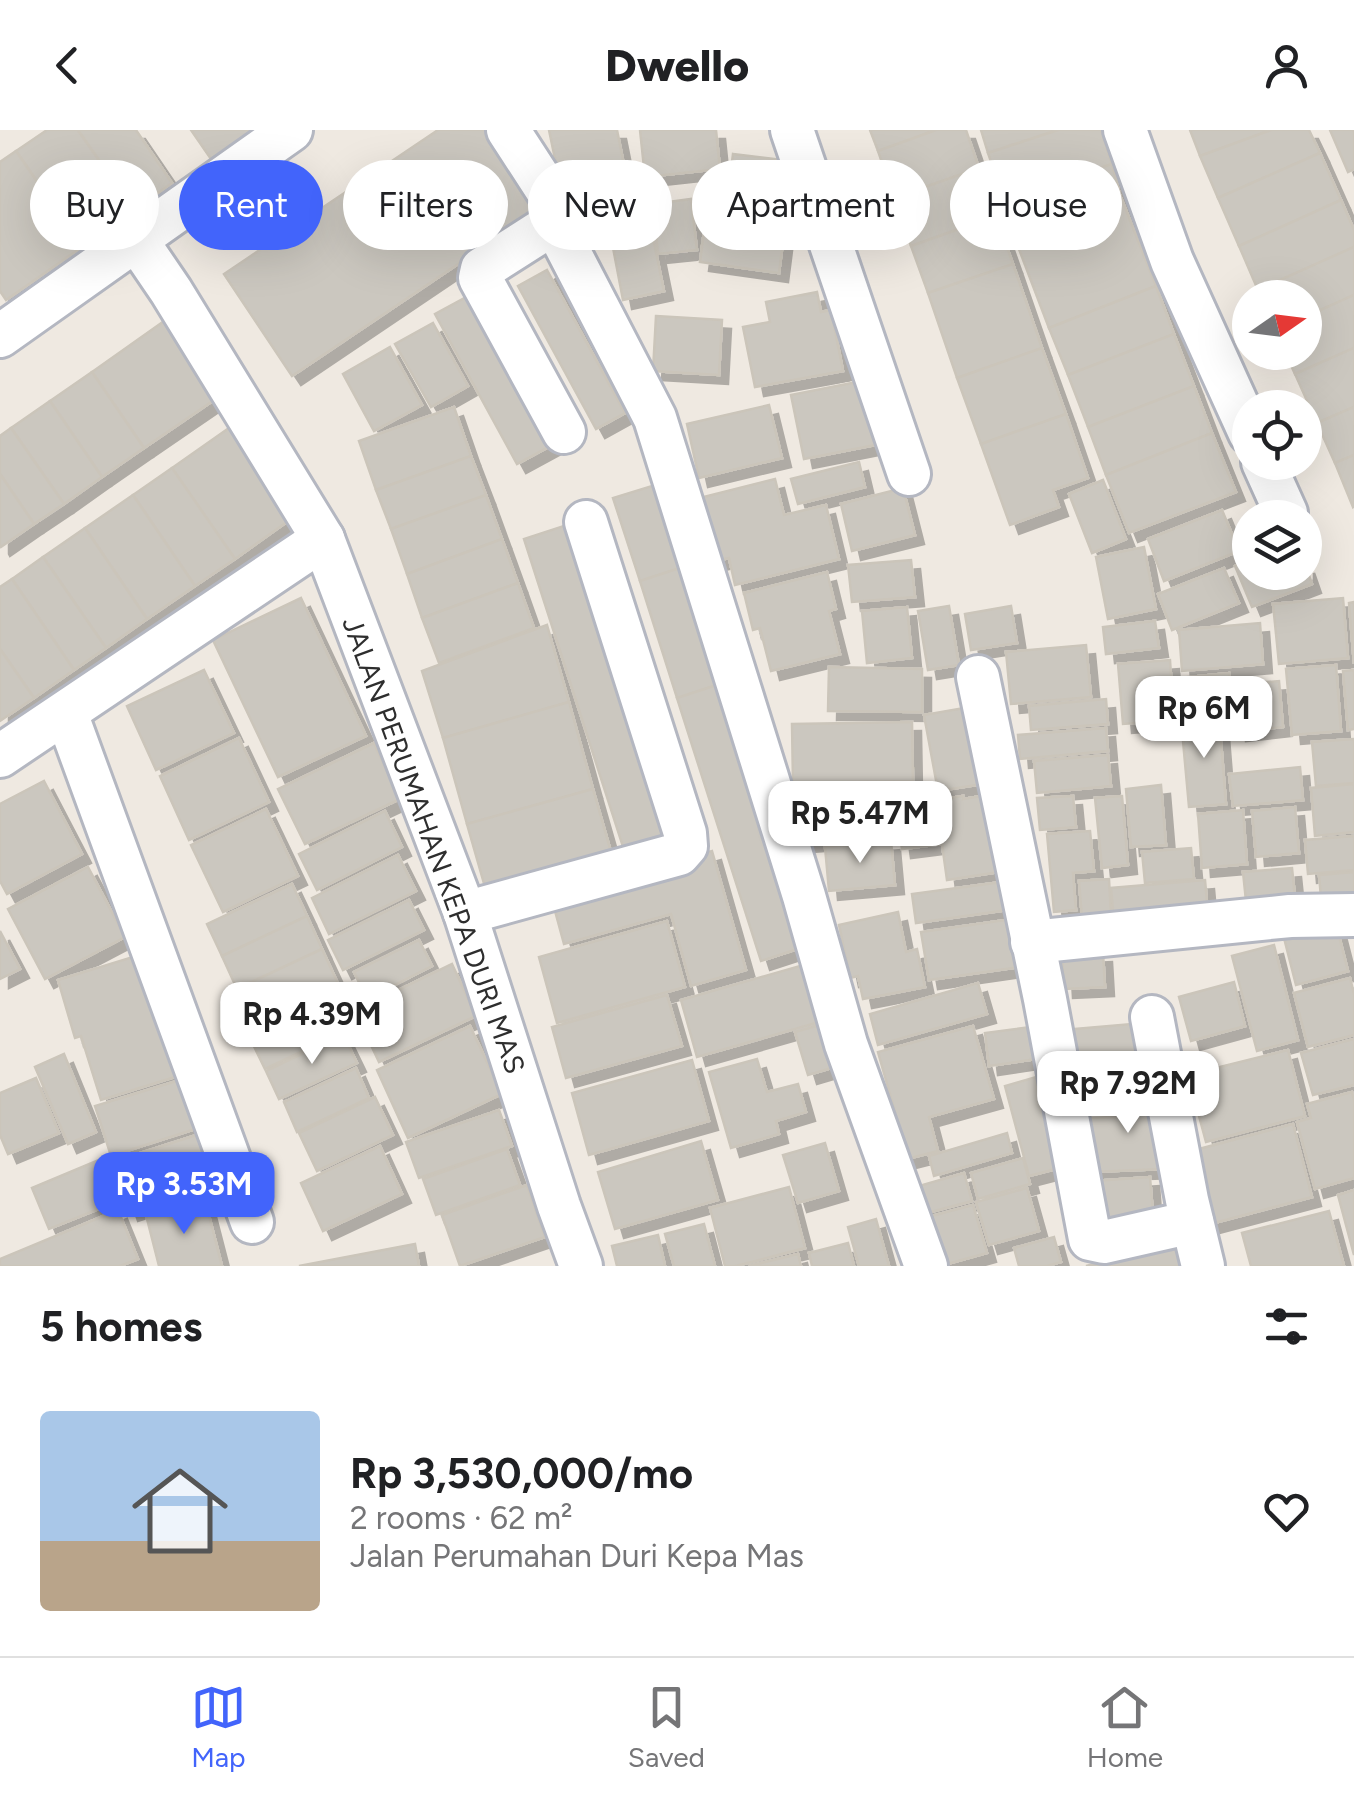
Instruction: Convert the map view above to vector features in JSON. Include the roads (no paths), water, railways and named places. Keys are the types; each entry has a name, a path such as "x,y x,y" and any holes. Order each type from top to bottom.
{"street":[{"path":"159,225 290,130"},
{"path":"508,130 528,161"},
{"path":"792,130 909,474"},
{"path":"1125,130 1172,261 1232,393"},
{"path":"528,240 480,273 564,432"},
{"path":"0,336 124,250"},
{"name":"JALAN PERUMAHAN KEPA DURI MAS","path":"143,250 323,539 465,913 581,1266"},
{"path":"568,250 655,418 804,896 846,1044 926,1266"},
{"path":"465,913 679,854 686,846 686,833 586,522"},
{"path":"0,756 323,539"},
{"path":"978,676 1090,1240 1104,1242 1192,1222"},
{"path":"66,714 252,1222"},
{"path":"1032,942 1290,916 1354,914"},
{"path":"1152,1016 1203,1266"}]}
